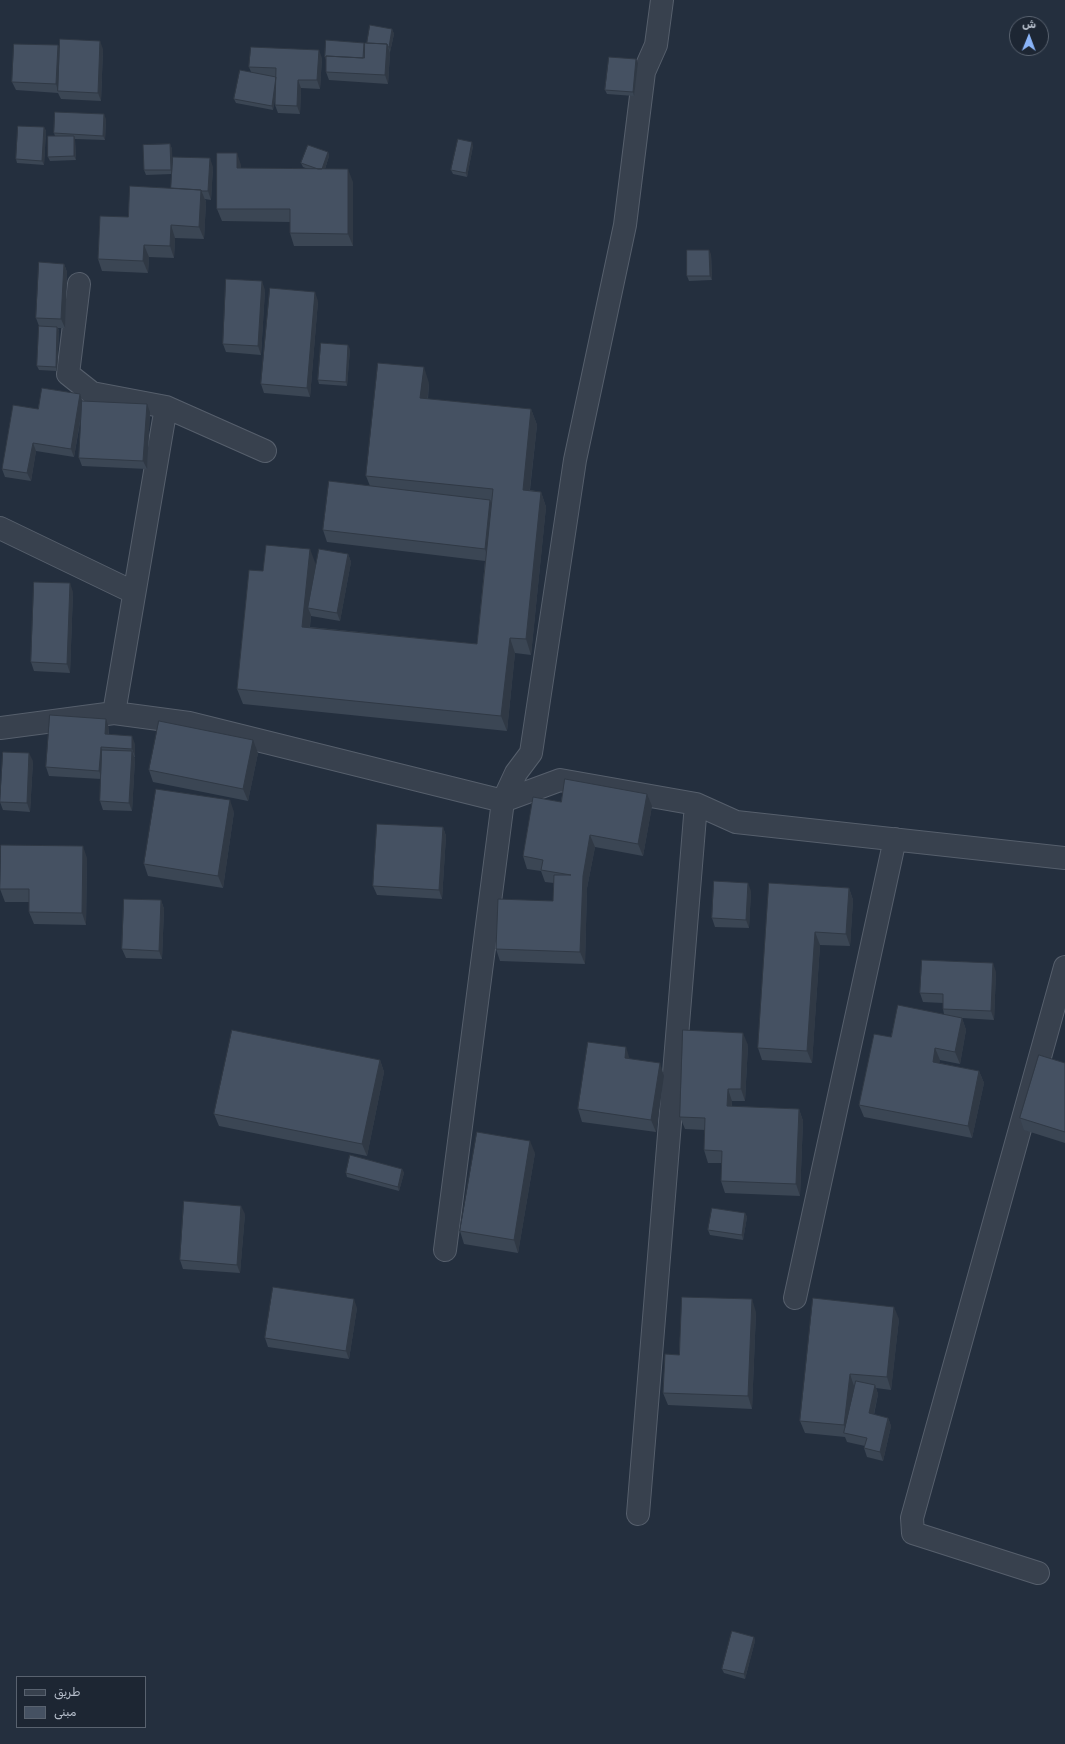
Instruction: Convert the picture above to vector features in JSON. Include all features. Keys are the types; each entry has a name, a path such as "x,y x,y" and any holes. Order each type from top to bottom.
{"street":[{"path":"445,1250 503,801 516,773 531,753 575,460 625,225 644,72 656,45 662,0"},
{"path":"79,284 68,374 92,393 166,407 265,451"},
{"path":"114,713 133,592 166,407"},
{"path":"0,528 133,592"},
{"path":"0,728 114,713 189,723 503,801 560,780 696,804 736,822 1065,858"},
{"path":"638,1514 696,804"},
{"path":"795,1298 895,839"},
{"path":"1038,1573 913,1533 912,1518 1065,967"}],"building":[{"path":"370,25 392,29 389,47 387,44 367,43"},
{"path":"60,39 100,41 98,93 58,91"},
{"path":"326,40 364,43 363,58 325,57"},
{"path":"365,43 387,44 385,75 326,72 326,56 364,58"},
{"path":"14,44 58,45 56,84 12,82"},
{"path":"251,47 319,50 317,80 298,80 297,106 275,105 276,68 249,67"},
{"path":"609,57 636,59 633,92 605,90"},
{"path":"240,70 276,77 272,106 234,99"},
{"path":"55,112 104,114 103,136 54,133"},
{"path":"18,126 44,127 42,161 16,159"},
{"path":"48,136 74,136 74,156 48,157"},
{"path":"458,139 472,142 466,173 451,170"},
{"path":"170,144 171,170 144,170 143,145"},
{"path":"308,145 328,152 322,169 301,163"},
{"path":"217,153 237,153 237,168 348,169 348,234 290,233 290,209 217,209"},
{"path":"173,157 210,158 208,191 171,188"},
{"path":"130,186 201,190 199,227 171,225 170,246 144,245 143,261 98,259 100,216 128,217"},
{"path":"687,250 709,250 710,276 687,276"},
{"path":"39,262 64,264 61,319 36,318"},
{"path":"226,279 262,281 258,346 223,344"},
{"path":"270,288 315,292 307,388 261,384"},
{"path":"39,326 57,327 56,367 37,366"},
{"path":"321,343 348,345 346,382 318,380"},
{"path":"378,363 424,367 420,398 531,409 523,490 541,492 526,639 510,638 501,716 237,689 249,570 263,571 266,545 310,549 302,627 477,644 493,489 366,476"},
{"path":"42,388 80,394 71,449 33,443 27,473 2,469 13,405 38,409"},
{"path":"82,401 147,404 143,461 79,458"},
{"path":"329,481 490,500 485,549 323,530"},
{"path":"319,549 348,554 337,613 308,608"},
{"path":"34,582 70,583 67,664 31,662"},
{"path":"50,715 106,719 105,734 132,736 132,749 101,747 99,771 46,767"},
{"path":"159,721 253,740 243,789 149,770"},
{"path":"102,750 132,751 129,803 100,801"},
{"path":"3,752 29,753 27,803 0,802"},
{"path":"565,779 647,794 638,844 590,835 583,876 580,952 496,949 498,899 553,901 554,875 571,875 541,870 543,860 523,856 533,797 561,802"},
{"path":"156,789 230,800 218,876 144,864"},
{"path":"377,824 443,827 439,890 373,886"},
{"path":"1,845 83,846 82,913 29,912 29,889 0,889"},
{"path":"714,881 748,883 746,920 712,918"},
{"path":"769,883 849,888 846,934 815,932 807,1051 758,1048"},
{"path":"124,899 161,900 159,951 122,949"},
{"path":"922,960 993,963 991,1011 943,1009 943,994 920,993"},
{"path":"898,1005 962,1018 955,1052 935,1048 933,1062 979,1071 968,1126 859,1105 874,1034 891,1037"},
{"path":"232,1030 380,1060 362,1144 214,1114"},
{"path":"683,1030 743,1033 741,1089 728,1089 727,1106 799,1109 796,1184 721,1181 722,1151 704,1150 705,1118 680,1117"},
{"path":"588,1042 626,1047 625,1058 660,1063 651,1120 578,1109"},
{"path":"1039,1055 1065,1063 1065,1132 1020,1118"},
{"path":"477,1132 530,1141 514,1240 460,1231"},
{"path":"350,1155 402,1169 398,1187 346,1173"},
{"path":"184,1201 241,1206 237,1265 180,1260"},
{"path":"712,1208 745,1213 742,1235 708,1230"},
{"path":"273,1287 354,1299 346,1351 265,1338"},
{"path":"682,1297 752,1299 748,1396 663,1393 665,1354 679,1355"},
{"path":"813,1298 894,1307 887,1377 850,1374 844,1425 800,1421"},
{"path":"856,1381 875,1385 869,1413 888,1418 880,1452 864,1448 867,1438 844,1433"},
{"path":"732,1631 754,1637 744,1674 722,1669"}]}
